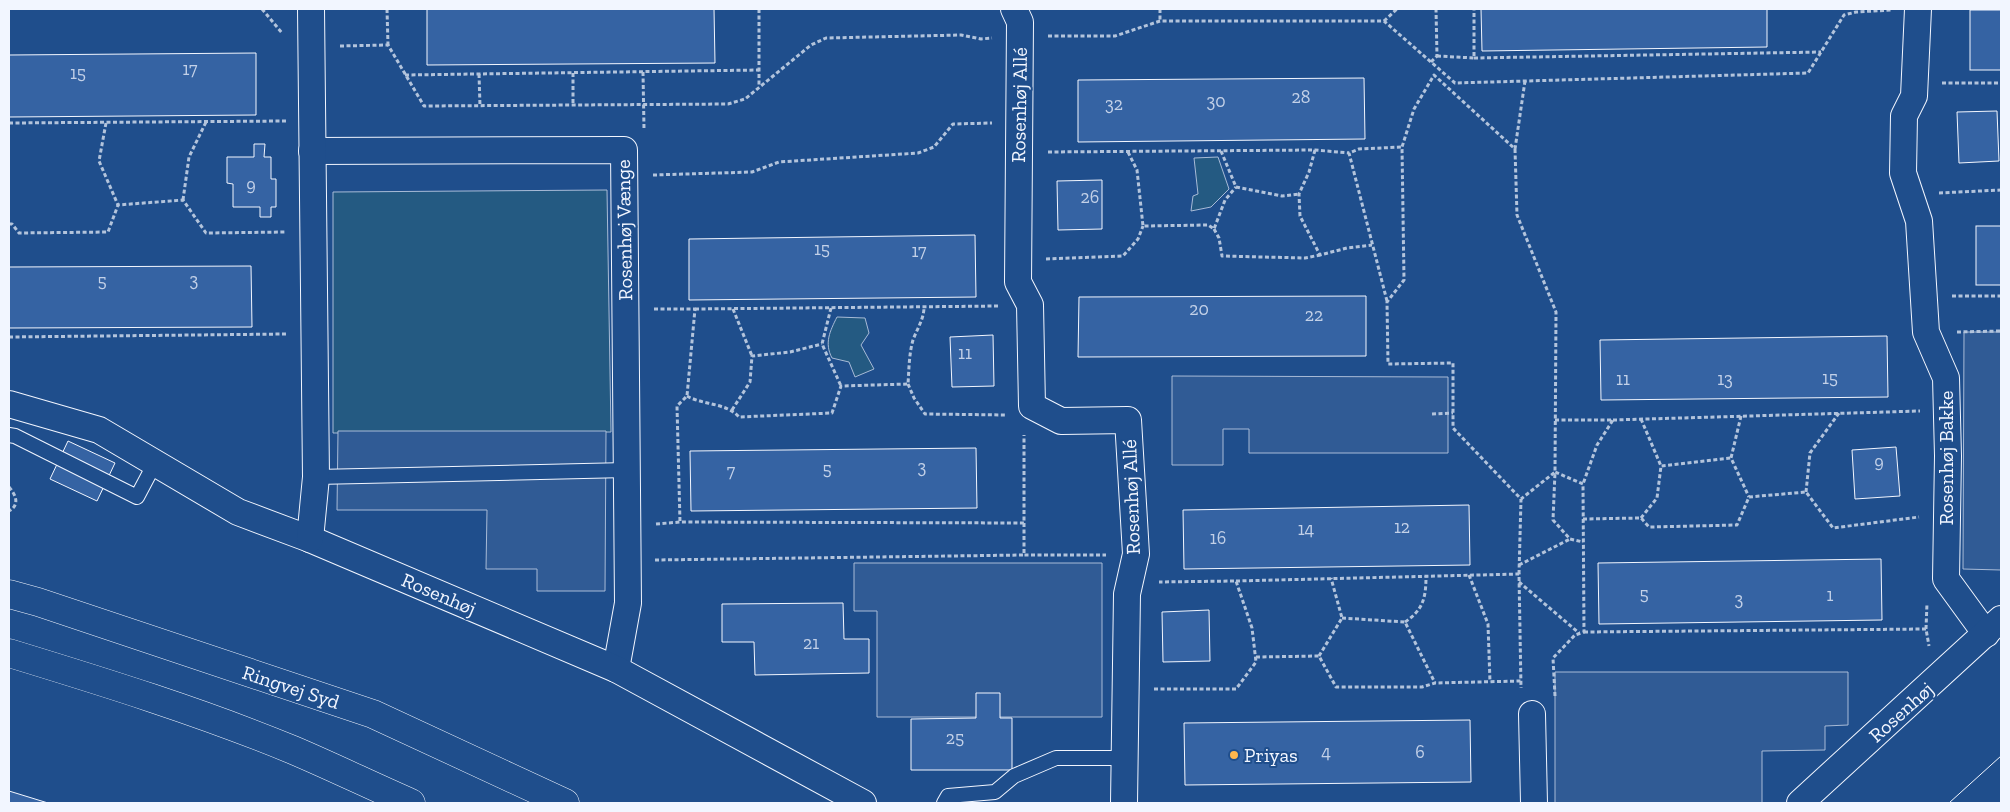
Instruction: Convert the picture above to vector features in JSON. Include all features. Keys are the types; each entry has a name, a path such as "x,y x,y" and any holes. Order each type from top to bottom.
{"main road":[{"name":"Ringvej Syd","path":"9,594 373,714 565,803"},
{"path":"9,653 103,682 292,750 411,803"},
{"path":"292,750 370,803"}],"street":[{"path":"310,539 316,477 311,9"},
{"name":"Rosenhøj Allé","path":"1014,9 1020,22 1018,282 1030,306 1021,411 1060,421 1128,420 1136,554 1126,594 1124,803"},
{"name":"Rosenhøj Bakke","path":"1905,9 1915,83 1914,96 1904,116 1903,173 1919,221 1926,332 1946,378 1948,456 1946,580 1993,627"},
{"name":"Rosenhøj Vænge","path":"312,151 624,150 628,603 616,669"},
{"name":"Rosenhøj","path":"9,404 98,430 238,512 310,539 616,669 863,803"},
{"name":"Rosenhøj","path":"1800,803 1993,627"},
{"path":"1534,803 1544,710"}],"lane":[{"path":"9,435 15,436 137,497 155,463"},
{"path":"316,477 627,470"},
{"path":"944,803 948,796 995,792 1014,776 1056,758 1125,758"}],"path":[{"path":"262,9 280,32 296,43 311,46 388,45"},
{"path":"387,9 388,45 424,106 728,104 745,99 811,45 826,38 961,35 981,39 1020,36 1115,36 1160,21 1384,21 1455,83 1808,73 1844,16 1856,12 1905,9"},
{"path":"759,9 759,87"},
{"path":"1160,9 1160,21"},
{"path":"1384,21 1397,9"},
{"path":"1431,62 1437,56 1436,9"},
{"path":"1474,9 1474,58"},
{"path":"1437,56 1474,58 1821,52"},
{"path":"405,75 759,70"},
{"path":"642,72 642,104"},
{"path":"573,73 574,105"},
{"path":"479,74 480,106"},
{"path":"1387,302 1404,280 1402,147 1414,109 1434,75 1515,149"},
{"path":"1525,81 1515,149 1517,215 1556,312 1553,520 1570,539 1583,542"},
{"path":"1915,83 2001,83"},
{"path":"9,123 312,120"},
{"path":"9,224 12,224 19,233 108,232 118,205 99,161 106,122"},
{"path":"206,122 189,157 183,200 206,233 313,231"},
{"path":"624,176 752,172 779,162 918,153 934,147 953,124 1019,122"},
{"path":"1018,152 1315,150 1349,153 1359,149 1402,147"},
{"path":"1315,150 1309,172 1299,194 1300,216 1320,255"},
{"path":"1018,259 1122,256 1138,239 1144,225 1137,170 1128,151"},
{"path":"1221,151 1236,187"},
{"path":"1349,153 1387,302 1388,364 1453,363 1453,428 1521,499 1519,565 1521,690 1544,710"},
{"path":"1236,187 1282,196 1299,194"},
{"path":"1214,230 1225,200 1236,187"},
{"path":"1910,194 2001,190"},
{"path":"118,205 183,200"},
{"path":"1144,225 1208,225 1219,238 1222,256 1305,258 1347,248 1372,246"},
{"path":"1924,296 2001,296"},
{"path":"924,306 924,314 913,340 910,354 908,384 914,398 925,414 1021,411 1024,419 1024,555"},
{"path":"626,309 1030,306"},
{"path":"732,308 752,356 750,382 732,410"},
{"path":"687,396 698,402 732,410 739,417 832,414 841,386 822,344 831,308"},
{"path":"680,522 676,406 687,396 695,309"},
{"path":"1926,332 2001,330"},
{"path":"9,337 314,334"},
{"path":"752,356 790,352 822,344"},
{"path":"841,386 908,384"},
{"path":"1555,420 1947,410"},
{"path":"1920,411 1920,421"},
{"path":"1432,414 1453,413"},
{"path":"1839,413 1810,452 1806,492 1833,528 1919,517 1919,508"},
{"path":"1583,519 1641,518 1649,527 1737,525 1749,497 1731,458 1741,416"},
{"path":"1641,419 1661,466 1657,498 1641,518"},
{"path":"1584,632 1583,484 1597,445 1613,420"},
{"path":"1661,466 1731,458"},
{"path":"1521,499 1555,472"},
{"path":"1555,472 1583,484"},
{"path":"9,487 15,494 17,503 9,511"},
{"path":"1749,497 1806,492"},
{"path":"628,527 680,522 1024,523"},
{"path":"1519,565 1570,539"},
{"path":"628,560 1136,554"},
{"path":"1130,582 1519,574"},
{"path":"1469,575 1488,624 1490,682"},
{"path":"1342,618 1405,622 1418,614 1426,593 1426,576"},
{"path":"1319,656 1342,618 1331,578"},
{"path":"1126,690 1236,688 1256,662 1256,657 1252,628 1236,581"},
{"path":"1519,582 1579,633"},
{"path":"1405,622 1435,683"},
{"path":"1544,710 1553,658 1575,635 1584,632 1926,630 1930,660 1943,673"},
{"path":"1319,656 1336,687 1422,687 1435,683 1521,681"},
{"path":"1256,657 1319,656"}],"shaded area":[{"path":"1218,157 1229,189 1211,207 1191,211 1193,196 1198,194 1194,158"},
{"path":"607,190 611,432 333,433 333,192"},
{"path":"837,317 865,318 869,333 861,345 874,369 855,377 849,362 832,358 828,342 830,332"},
{"path":"1964,332 2001,332 2001,570 1963,569"},
{"path":"1172,376 1448,377 1448,453 1249,453 1249,429 1223,429 1223,465 1172,465"},
{"path":"338,431 606,431 605,591 537,591 537,569 486,569 487,510 337,510"},
{"path":"854,563 1102,563 1102,717 877,717 877,611 854,611"},
{"path":"1555,672 1848,672 1848,725 1825,726 1825,750 1762,751 1762,803 1555,803"}],"building":[{"path":"427,9 714,9 715,63 427,65"},
{"path":"1481,9 1767,9 1767,47 1482,51"},
{"path":"1970,10 2001,10 2001,70 1970,70"},
{"path":"256,53 256,115 9,117 9,55"},
{"path":"1364,78 1365,139 1078,142 1078,80"},
{"path":"1997,111 1999,161 1959,163 1957,112"},
{"path":"254,144 265,144 264,157 271,157 271,179 276,179 276,207 271,207 271,217 260,217 260,207 233,207 233,184 227,183 227,157 254,157"},
{"path":"1102,180 1102,229 1058,230 1057,181"},
{"path":"1976,226 2001,226 2001,285 1976,285"},
{"path":"975,235 976,297 689,300 689,239"},
{"path":"251,266 252,327 9,328 9,267"},
{"path":"1366,296 1366,356 1078,357 1079,297"},
{"path":"993,335 994,386 952,387 950,337"},
{"path":"1887,336 1888,397 1601,400 1600,340"},
{"path":"68,441 115,463 97,501 50,479"},
{"path":"1896,447 1900,496 1855,499 1852,450"},
{"path":"976,448 977,508 691,511 690,451"},
{"path":"1469,505 1470,565 1184,569 1183,510"},
{"path":"1881,559 1882,620 1599,624 1598,563"},
{"path":"843,603 844,639 869,639 869,673 755,675 754,642 722,642 722,604"},
{"path":"1209,610 1210,661 1163,662 1162,612"},
{"path":"976,693 1000,693 1000,718 1012,718 1012,770 911,770 911,719 976,718"},
{"path":"1470,720 1471,782 1185,785 1184,723"},
{"path":"9,791 48,803 9,803"}],"tram line":[{"path":"1949,803 2001,756"}],"place":[{"name":"Priyas","path":"1234,755"}]}
